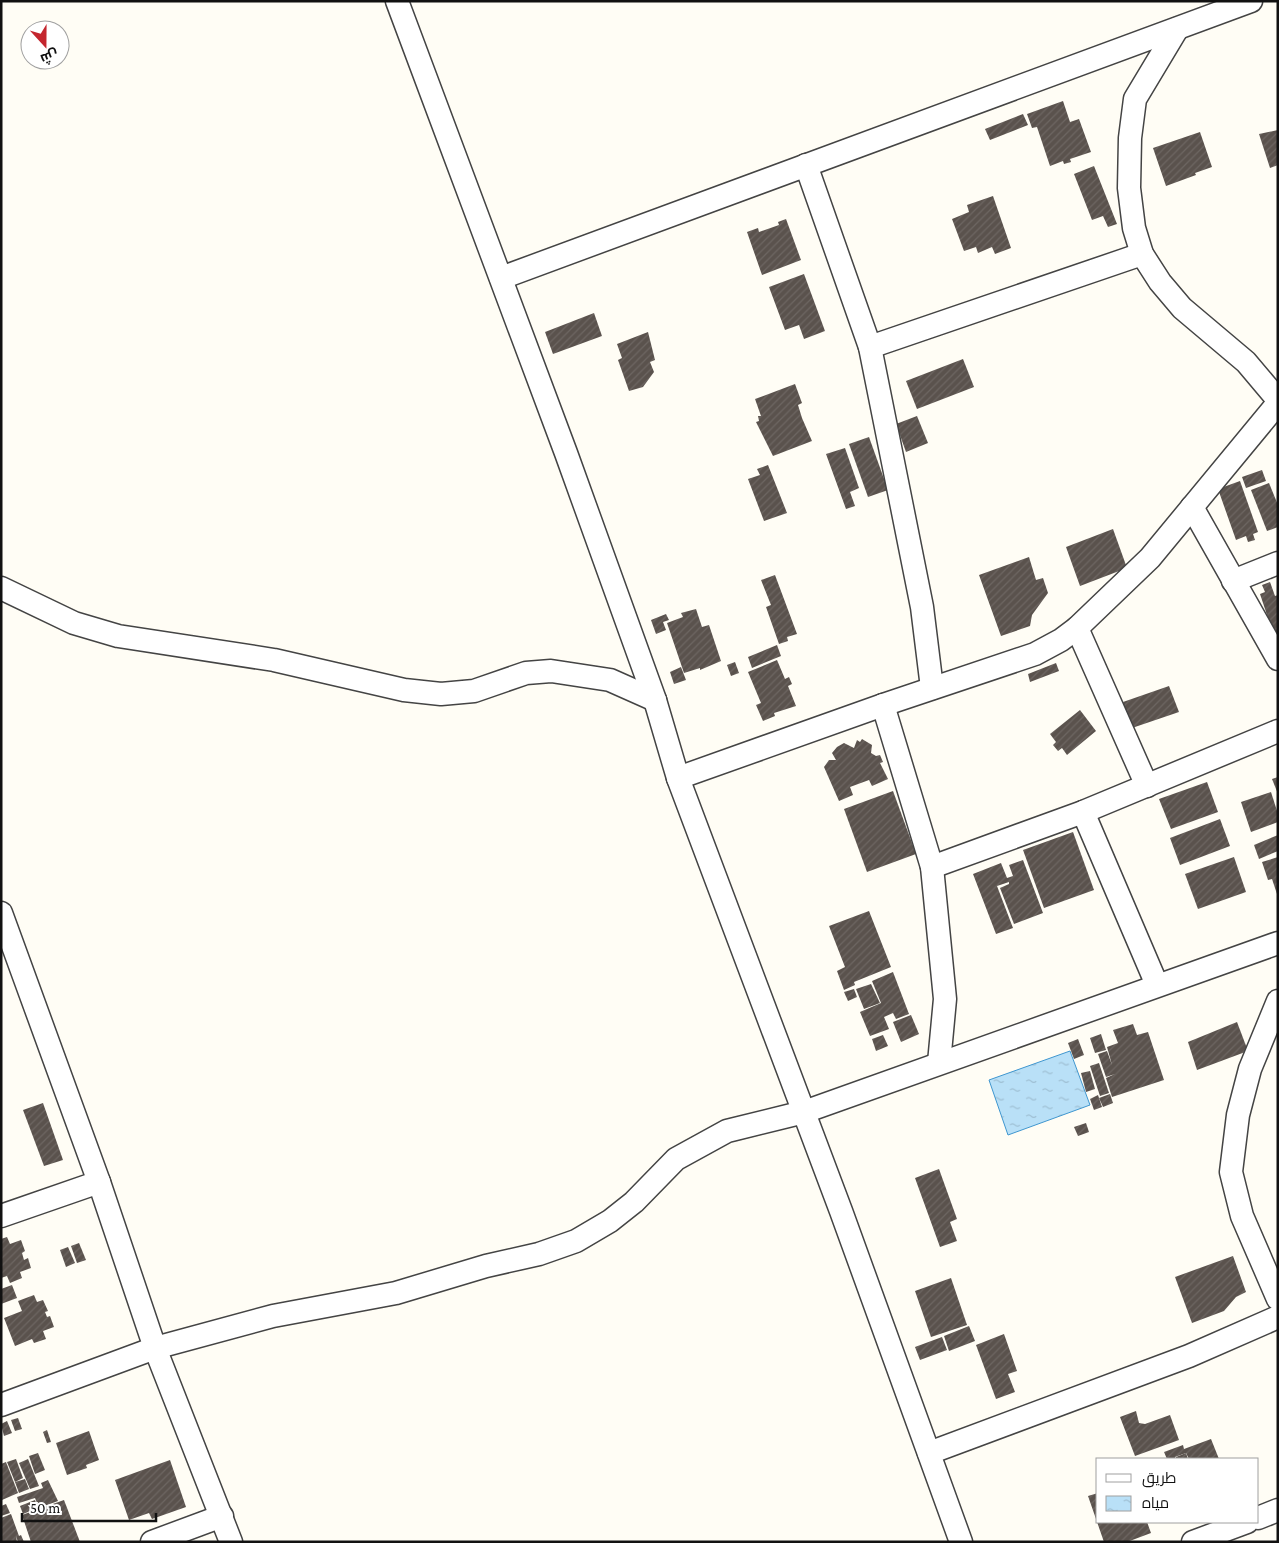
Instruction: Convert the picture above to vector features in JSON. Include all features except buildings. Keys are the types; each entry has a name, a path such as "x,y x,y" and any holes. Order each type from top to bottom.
{"street":[{"path":"397,1 501,278 655,700 678,778 804,1112 961,1542"},
{"path":"501,278 1251,1"},
{"path":"678,778 883,705 1035,654 1077,628 1150,558 1278,401 1246,362 1182,308 1160,282 1142,254 1134,228 1129,188 1130,138 1136,99 1177,29"},
{"path":"806,165 870,347 922,607 932,688"},
{"path":"870,347 1142,254"},
{"path":"1192,507 1278,659"},
{"path":"1233,581 1278,563"},
{"path":"1,588 74,623 118,636 274,660 404,690 441,694 474,691 526,673 551,671 610,680 655,700"},
{"path":"1077,628 1147,786"},
{"path":"883,705 932,867 946,1000 938,1063"},
{"path":"932,867 1083,812 1278,731"},
{"path":"1083,812 1157,985"},
{"path":"1,913 99,1182 155,1348 231,1542"},
{"path":"1,1405 155,1348 272,1316 396,1293 486,1266 539,1254 576,1240 610,1221 634,1202 676,1159 728,1131 804,1112 1157,985 1278,944"},
{"path":"1278,1001 1250,1069 1238,1115 1231,1172 1242,1216 1278,1299"},
{"path":"1,1216 99,1182"},
{"path":"929,1453 1189,1356 1278,1317"},
{"path":"1259,1518 1278,1510"},
{"path":"152,1542 222,1516"},
{"path":"1193,1542 1244,1523"}],"water":[{"path":"1070,1051 1090,1105 1008,1135 989,1080"}]}
